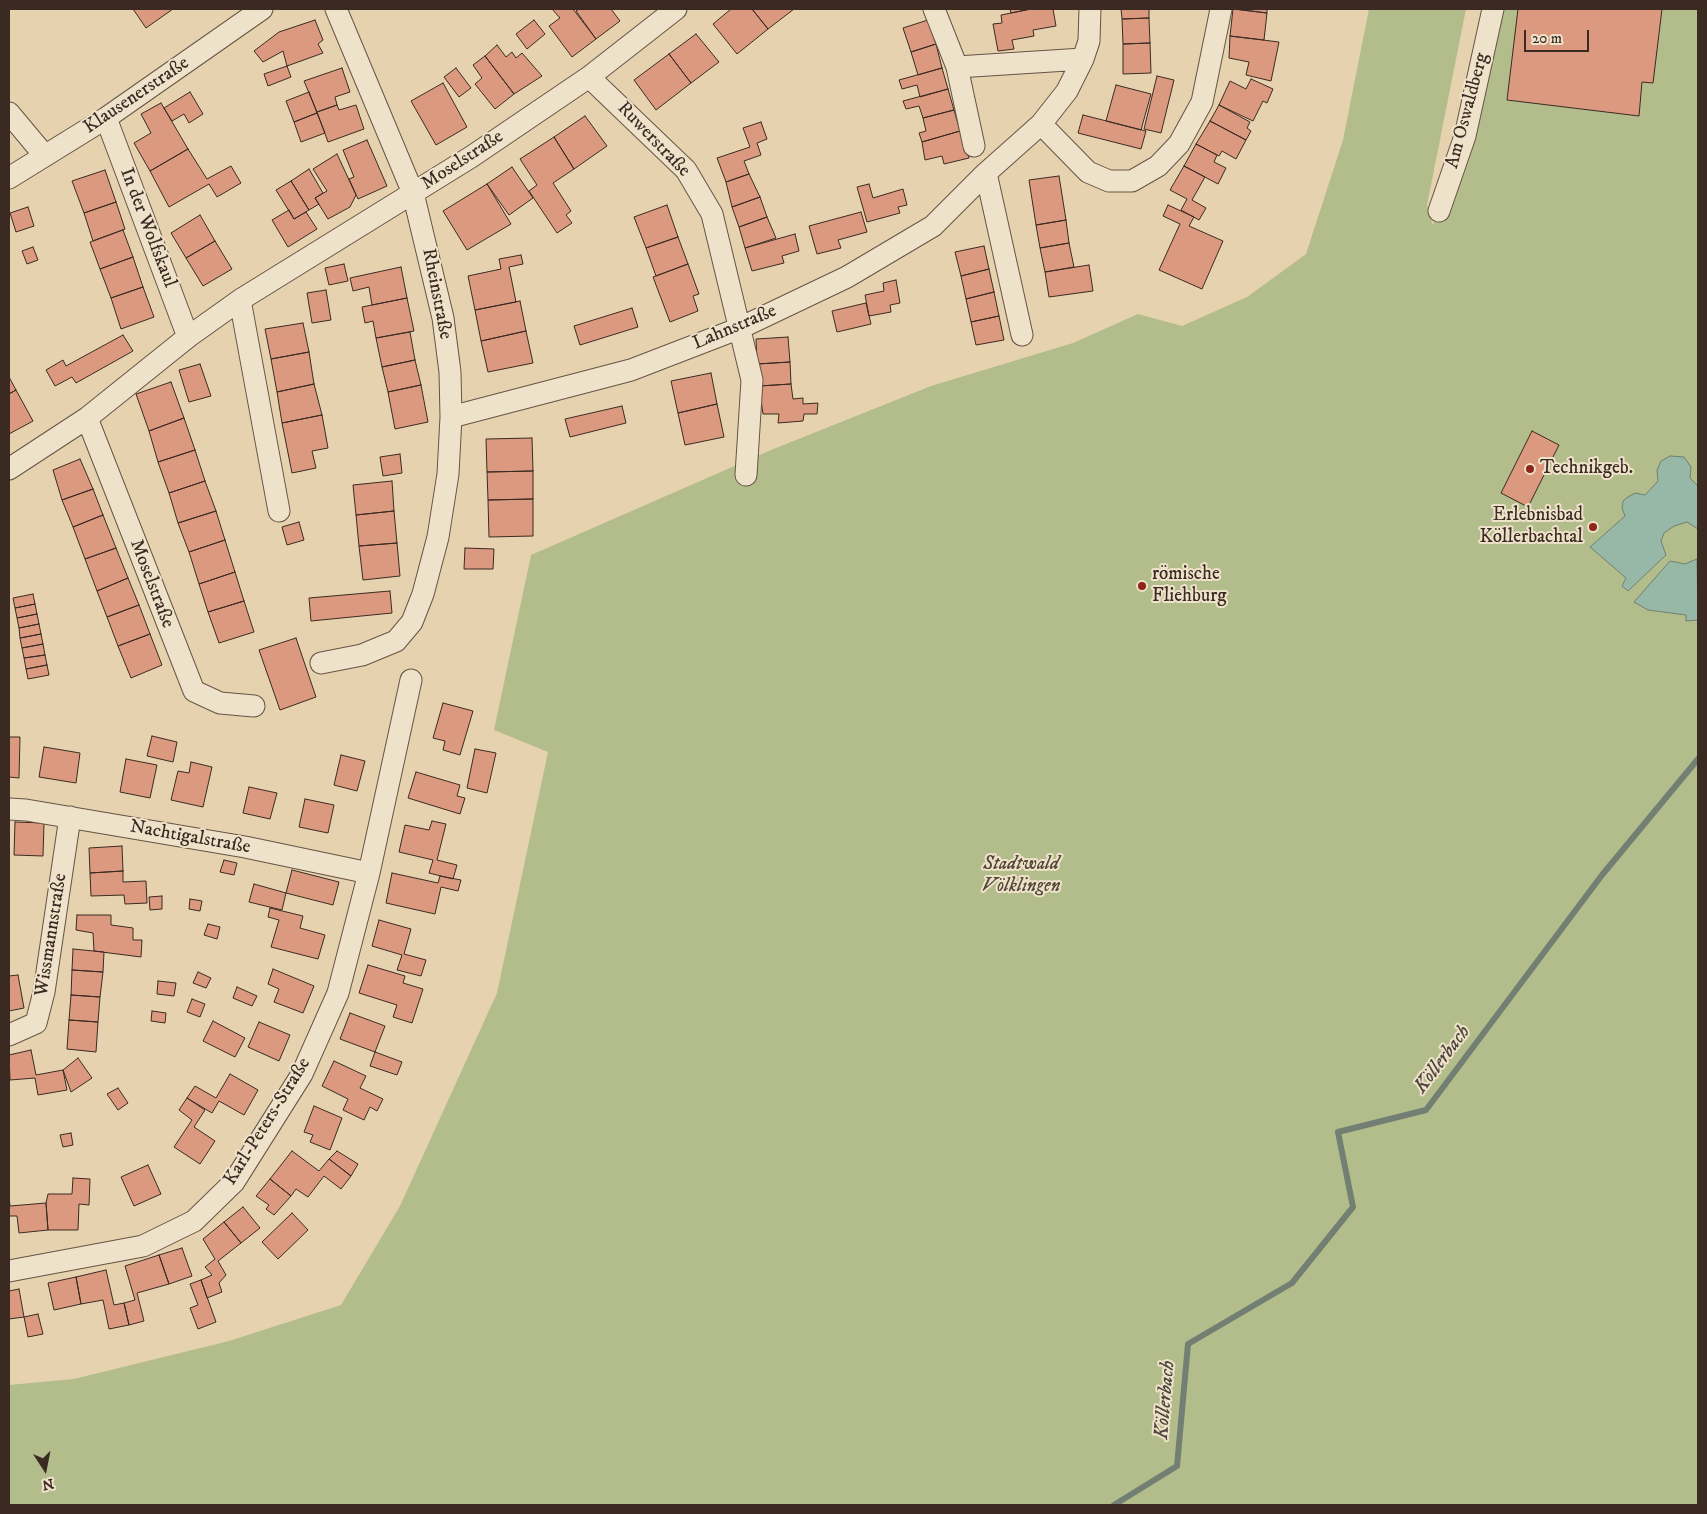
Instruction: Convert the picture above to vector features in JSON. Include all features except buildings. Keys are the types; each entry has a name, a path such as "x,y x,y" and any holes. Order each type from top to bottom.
{"street":[{"name":"Klausenerstraße","path":"9,178 106,118 262,9"},
{"name":"Rheinstraße","path":"321,663 362,655 396,641 412,622 423,594 438,537 451,417 450,372 443,318 413,193 336,9"},
{"name":"Moselstraße","path":"9,469 86,418 188,337 240,300 472,157 589,77 676,9"},
{"path":"934,9 957,67 974,146"},
{"name":"Lahnstraße","path":"451,417 631,370 740,328 847,277 933,226 986,173 1041,124 1067,91 1083,59 1088,41 1090,9"},
{"path":"1041,124 1088,172 1109,181 1132,181 1158,166 1179,144 1202,102 1221,18 1221,9"},
{"name":"Am Oswaldberg","path":"1438,211 1465,136 1493,9"},
{"path":"957,67 1083,59"},
{"name":"Ruwerstraße","path":"589,77 686,170 712,214 752,380 746,475"},
{"path":"9,112 45,156"},
{"name":"In der Wolfskaul","path":"106,118 188,337"},
{"path":"986,173 1022,335"},
{"path":"240,300 279,511"},
{"name":"Moselstraße","path":"86,418 194,691 220,703 254,706"},
{"name":"Karl-Peters-Straße","path":"9,1271 143,1246 194,1221 234,1182 302,1074 334,1002 369,873 411,680"},
{"name":"Nachtigalstraße","path":"9,809 70,817 245,847 369,873"},
{"name":"Wissmannstraße","path":"9,1035 36,1023 44,992 70,817"}],"green space":[{"name":"Stadtwald Völklingen","path":"1369,9 1466,9 1427,205 1433,225 1465,136 1493,9 1698,9 1698,1505 9,1505 9,1385 74,1379 229,1341 341,1305 400,1206 497,993 548,752 494,730 531,555 771,450 931,386 1073,343 1138,314 1182,326 1247,297 1306,254 1343,140"}],"shaded area":[{"path":"1670,456 1684,457 1691,467 1690,478 1698,486 1698,529 1687,522 1674,526 1664,533 1661,541 1666,555 1628,591 1622,586 1626,578 1590,547 1625,516 1622,508 1623,501 1635,493 1645,495 1658,481 1657,470 1661,461"},
{"path":"1697,559 1698,620 1686,621 1686,615 1648,610 1634,602 1670,561 1685,564"}],"waterway":[{"name":"Köllerbach","path":"1114,1505 1177,1466 1188,1344 1292,1283 1353,1207 1338,1132 1426,1110 1602,875 1698,759"}],"place":[{"name":"Technikgeb.","path":"1530,469"},
{"name":"Erlebnisbad Köllerbachtal","path":"1593,527"},
{"name":"römische Fliehburg","path":"1142,586"}]}
